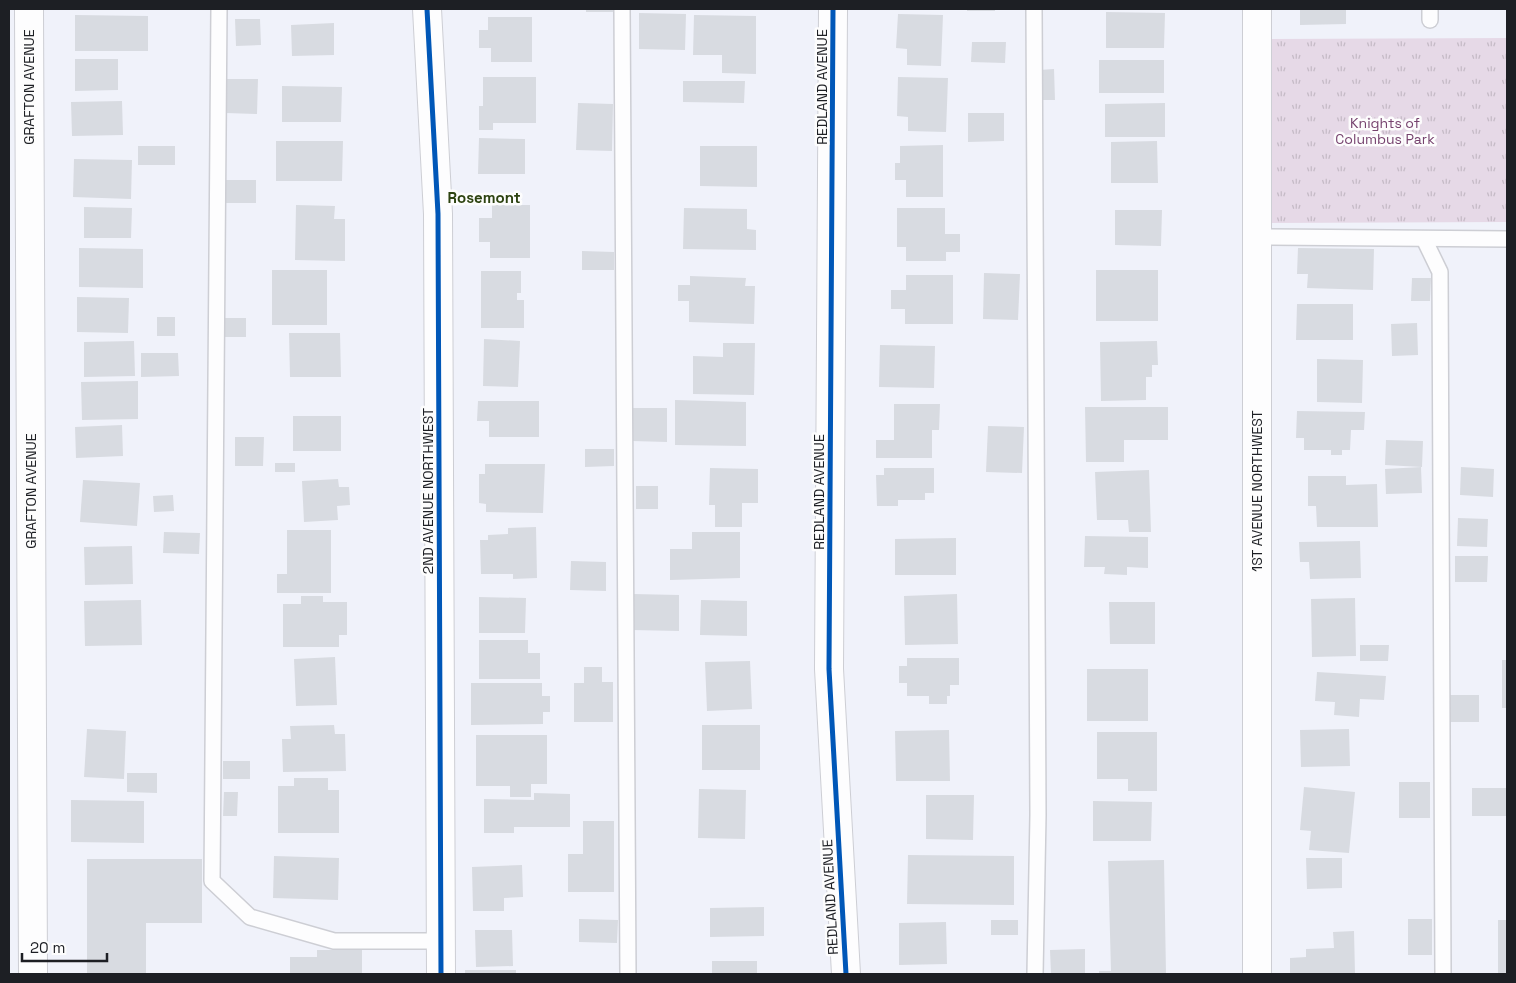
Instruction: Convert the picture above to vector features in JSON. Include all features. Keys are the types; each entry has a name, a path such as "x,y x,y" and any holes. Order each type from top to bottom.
{"street":[{"name":"GRAFTON AVENUE","path":"29,9 33,974"},
{"name":"2ND AVENUE NORTHWEST","path":"427,9 438,214 441,974"},
{"name":"REDLAND AVENUE","path":"833,9 828,669 846,974"},
{"name":"1ST AVENUE NORTHWEST","path":"1257,9 1257,974"}],"lane":[{"path":"219,9 212,881 250,917 334,941 441,941"},
{"path":"622,9 628,974"},
{"path":"1034,9 1038,815 1035,974"},
{"path":"1258,237 1507,239"},
{"path":"1424,239 1440,272 1443,974"}],"green space":[{"name":"Knights of Columbus Park","path":"1507,38 1507,222 1264,223 1263,39"}],"building":[{"path":"586,9 614,9 614,12 586,12"},
{"path":"967,9 995,9 995,11 967,11"},
{"path":"1300,9 1346,9 1346,24 1300,25"},
{"path":"1106,12 1165,13 1164,48 1106,48"},
{"path":"639,13 686,14 685,50 639,49"},
{"path":"898,14 943,15 941,66 907,65 907,49 896,48"},
{"path":"75,15 148,16 148,51 75,51"},
{"path":"694,15 756,16 756,74 722,73 722,55 693,55"},
{"path":"488,17 532,17 532,62 491,62 491,48 479,48 479,30 488,30"},
{"path":"235,19 260,19 261,45 236,46"},
{"path":"334,23 334,55 292,56 291,25"},
{"path":"972,42 1006,42 1005,63 971,62"},
{"path":"75,59 118,59 118,90 75,91"},
{"path":"1099,60 1164,60 1164,93 1099,93"},
{"path":"1054,69 1055,100 1040,100 1039,70"},
{"path":"483,77 536,77 536,123 493,123 493,130 479,130 479,106 483,106"},
{"path":"898,77 948,78 946,132 908,131 908,117 897,116"},
{"path":"226,79 258,79 257,114 226,113"},
{"path":"683,81 745,81 744,103 683,102"},
{"path":"282,86 342,87 341,122 282,122"},
{"path":"122,101 123,135 72,136 71,102"},
{"path":"578,103 613,104 612,151 576,150"},
{"path":"1165,103 1165,137 1105,137 1105,104"},
{"path":"968,113 1004,113 1004,141 968,142"},
{"path":"479,138 525,139 525,174 478,174"},
{"path":"276,141 343,141 342,181 276,181"},
{"path":"1157,141 1158,183 1111,183 1111,142"},
{"path":"943,145 943,197 906,197 906,180 895,180 895,163 900,163 900,146"},
{"path":"138,146 175,146 175,165 138,165"},
{"path":"700,146 757,146 757,187 700,186"},
{"path":"74,159 132,160 131,199 73,197"},
{"path":"225,180 256,180 256,203 225,203"},
{"path":"296,205 335,206 334,219 345,219 345,261 295,260"},
{"path":"492,205 530,205 530,258 490,258 490,242 479,242 479,218 492,218"},
{"path":"84,207 132,208 131,238 84,238"},
{"path":"684,208 747,209 747,229 756,230 756,250 683,249"},
{"path":"897,208 945,208 945,234 960,234 960,252 946,252 946,261 906,261 906,247 897,247"},
{"path":"1115,210 1162,210 1161,246 1115,245"},
{"path":"79,248 143,249 143,288 79,287"},
{"path":"1298,248 1374,249 1373,290 1307,288 1308,274 1297,274"},
{"path":"582,251 614,252 614,270 582,270"},
{"path":"272,270 327,270 327,325 272,325"},
{"path":"1096,270 1158,270 1158,321 1096,321"},
{"path":"481,271 521,271 521,293 517,293 517,300 524,300 524,328 481,328"},
{"path":"984,273 1020,274 1018,320 983,319"},
{"path":"906,275 953,275 953,324 905,324 905,309 891,309 891,290 906,290"},
{"path":"690,276 746,278 745,286 755,286 754,324 689,322 689,301 678,301 678,285 690,285"},
{"path":"1412,278 1431,278 1430,301 1411,301"},
{"path":"77,297 129,298 128,333 77,332"},
{"path":"1297,304 1353,304 1353,340 1296,340"},
{"path":"157,317 175,317 175,336 157,336"},
{"path":"220,318 246,318 246,337 220,337"},
{"path":"1417,323 1418,355 1392,356 1391,324"},
{"path":"289,333 340,333 341,377 290,377"},
{"path":"484,339 520,341 518,387 483,386"},
{"path":"134,341 135,376 84,377 84,342"},
{"path":"1157,341 1158,365 1152,365 1152,377 1146,377 1146,400 1101,401 1100,342"},
{"path":"723,343 755,343 754,395 693,394 693,356 723,357"},
{"path":"880,345 935,346 934,388 879,387"},
{"path":"141,353 178,353 179,376 141,377"},
{"path":"1317,359 1363,360 1362,403 1317,402"},
{"path":"138,381 138,419 82,420 81,382"},
{"path":"675,400 746,402 746,446 675,445"},
{"path":"478,401 539,401 539,437 489,437 489,421 477,421"},
{"path":"894,404 940,404 939,430 932,430 932,458 876,458 876,440 894,440"},
{"path":"1085,407 1168,407 1168,440 1124,440 1124,462 1086,462"},
{"path":"633,408 667,408 667,442 632,441"},
{"path":"1297,411 1365,412 1364,430 1351,430 1350,450 1342,450 1342,455 1331,455 1331,450 1304,450 1304,438 1296,438"},
{"path":"293,416 341,416 341,451 293,451"},
{"path":"122,425 123,456 76,458 75,427"},
{"path":"988,426 1024,427 1022,473 986,472"},
{"path":"235,437 264,437 263,466 235,466"},
{"path":"1386,440 1423,441 1422,467 1385,465"},
{"path":"585,449 614,449 614,466 585,467"},
{"path":"275,463 295,463 295,472 275,472"},
{"path":"485,464 545,464 543,513 486,512 486,504 479,503 479,474 485,474"},
{"path":"1421,467 1422,493 1386,494 1385,469"},
{"path":"1461,467 1494,469 1493,497 1460,495"},
{"path":"710,468 758,469 758,503 742,503 742,527 715,527 715,505 709,505"},
{"path":"884,468 934,468 934,493 925,493 925,500 898,500 898,506 877,506 876,475 884,475"},
{"path":"1149,470 1151,532 1129,532 1128,520 1097,520 1095,472"},
{"path":"1308,476 1346,476 1346,485 1377,484 1378,527 1317,527 1316,506 1308,506"},
{"path":"338,479 339,487 349,487 350,505 337,506 338,520 304,522 302,481"},
{"path":"83,480 140,483 137,526 80,522"},
{"path":"636,486 658,486 658,509 636,509"},
{"path":"173,495 174,511 154,512 153,496"},
{"path":"1458,518 1488,519 1487,547 1457,546"},
{"path":"536,527 537,578 513,579 513,574 481,574 480,540 488,540 488,535 508,534 508,528"},
{"path":"287,530 331,530 331,593 277,593 277,574 287,574"},
{"path":"164,532 200,533 199,554 163,553"},
{"path":"692,532 740,532 740,578 670,580 670,549 692,549"},
{"path":"1085,536 1148,537 1148,568 1127,567 1127,575 1104,574 1105,567 1084,567"},
{"path":"956,538 956,575 895,575 895,539"},
{"path":"1360,541 1361,578 1310,579 1309,562 1300,562 1299,542"},
{"path":"132,546 133,584 85,585 84,547"},
{"path":"1455,556 1488,556 1487,582 1455,582"},
{"path":"571,561 606,562 606,591 570,590"},
{"path":"633,594 679,595 679,631 632,630"},
{"path":"957,594 958,644 905,645 904,596"},
{"path":"301,596 323,596 323,602 347,602 347,635 339,635 339,647 283,647 283,604 301,604"},
{"path":"479,597 526,598 525,633 479,633"},
{"path":"1355,598 1356,656 1312,657 1311,599"},
{"path":"141,600 142,645 85,646 84,601"},
{"path":"701,600 747,601 747,636 700,635"},
{"path":"1109,602 1155,602 1155,644 1110,644"},
{"path":"479,640 528,640 528,653 540,653 540,679 479,679"},
{"path":"1360,645 1389,645 1388,661 1360,661"},
{"path":"335,657 337,705 296,706 294,659"},
{"path":"907,658 959,658 959,685 950,685 950,696 947,696 947,704 929,704 929,696 907,696 907,683 899,683 899,666 907,666"},
{"path":"1502,660 1507,660 1507,708 1502,708"},
{"path":"750,661 752,709 707,711 705,662"},
{"path":"584,667 602,667 602,682 613,682 613,722 574,722 574,683 584,683"},
{"path":"1087,669 1148,669 1148,721 1087,721"},
{"path":"1317,672 1386,676 1384,700 1360,699 1359,717 1334,715 1335,702 1315,701"},
{"path":"471,683 542,683 542,696 550,696 550,712 543,712 543,724 471,725"},
{"path":"1450,695 1479,695 1479,722 1450,722"},
{"path":"334,725 335,734 345,734 346,771 283,772 282,739 291,739 290,726"},
{"path":"702,725 760,725 760,770 702,770"},
{"path":"87,729 126,731 124,779 84,777"},
{"path":"1349,729 1350,766 1301,767 1300,730"},
{"path":"949,730 950,781 896,781 895,731"},
{"path":"1097,732 1157,732 1157,791 1128,791 1128,779 1097,779"},
{"path":"476,735 547,735 547,784 531,784 531,797 510,797 510,786 476,786"},
{"path":"223,761 250,761 250,779 223,779"},
{"path":"127,773 157,773 157,793 127,792"},
{"path":"294,778 328,778 328,790 339,790 339,833 278,833 278,786 294,786"},
{"path":"1399,782 1430,782 1430,818 1399,818"},
{"path":"1304,787 1355,792 1349,853 1309,850 1311,831 1300,830"},
{"path":"1472,788 1507,788 1507,816 1472,816"},
{"path":"699,789 746,790 745,839 698,838"},
{"path":"224,792 238,792 237,816 223,816"},
{"path":"534,793 570,794 570,827 514,827 514,833 484,833 484,799 534,800"},
{"path":"926,795 974,795 973,840 926,839"},
{"path":"71,800 144,801 144,843 71,842"},
{"path":"1093,801 1152,802 1151,841 1093,841"},
{"path":"583,821 614,821 614,892 568,892 568,854 583,854"},
{"path":"908,855 1014,856 1014,905 907,904"},
{"path":"274,856 339,858 338,900 273,898"},
{"path":"1306,858 1342,858 1342,888 1307,889"},
{"path":"87,859 202,859 202,923 146,923 146,974 87,974"},
{"path":"1164,860 1166,974 1099,974 1099,971 1111,971 1108,861"},
{"path":"522,865 523,897 504,898 504,911 473,911 472,867"},
{"path":"764,907 764,936 710,937 710,908"},
{"path":"579,919 618,920 617,943 579,942"},
{"path":"1408,919 1432,919 1432,955 1408,955"},
{"path":"991,920 1018,920 1018,935 991,935"},
{"path":"1498,920 1507,920 1507,974 1498,974"},
{"path":"946,922 947,964 899,965 899,923"},
{"path":"475,930 512,930 513,966 476,967"},
{"path":"1354,931 1355,974 1290,974 1290,958 1306,957 1306,949 1334,948 1333,932"},
{"path":"1085,949 1085,974 1051,974 1050,950"},
{"path":"317,950 362,950 362,974 290,974 290,957 317,957"},
{"path":"712,961 757,961 757,974 712,974"},
{"path":"465,970 516,970 516,974 465,974"}],"cycle path":[{"path":"427,9 438,214 441,974"},
{"path":"833,9 829,669 846,974"}],"district":[{"name":"Rosemont","path":"484,197"}]}
